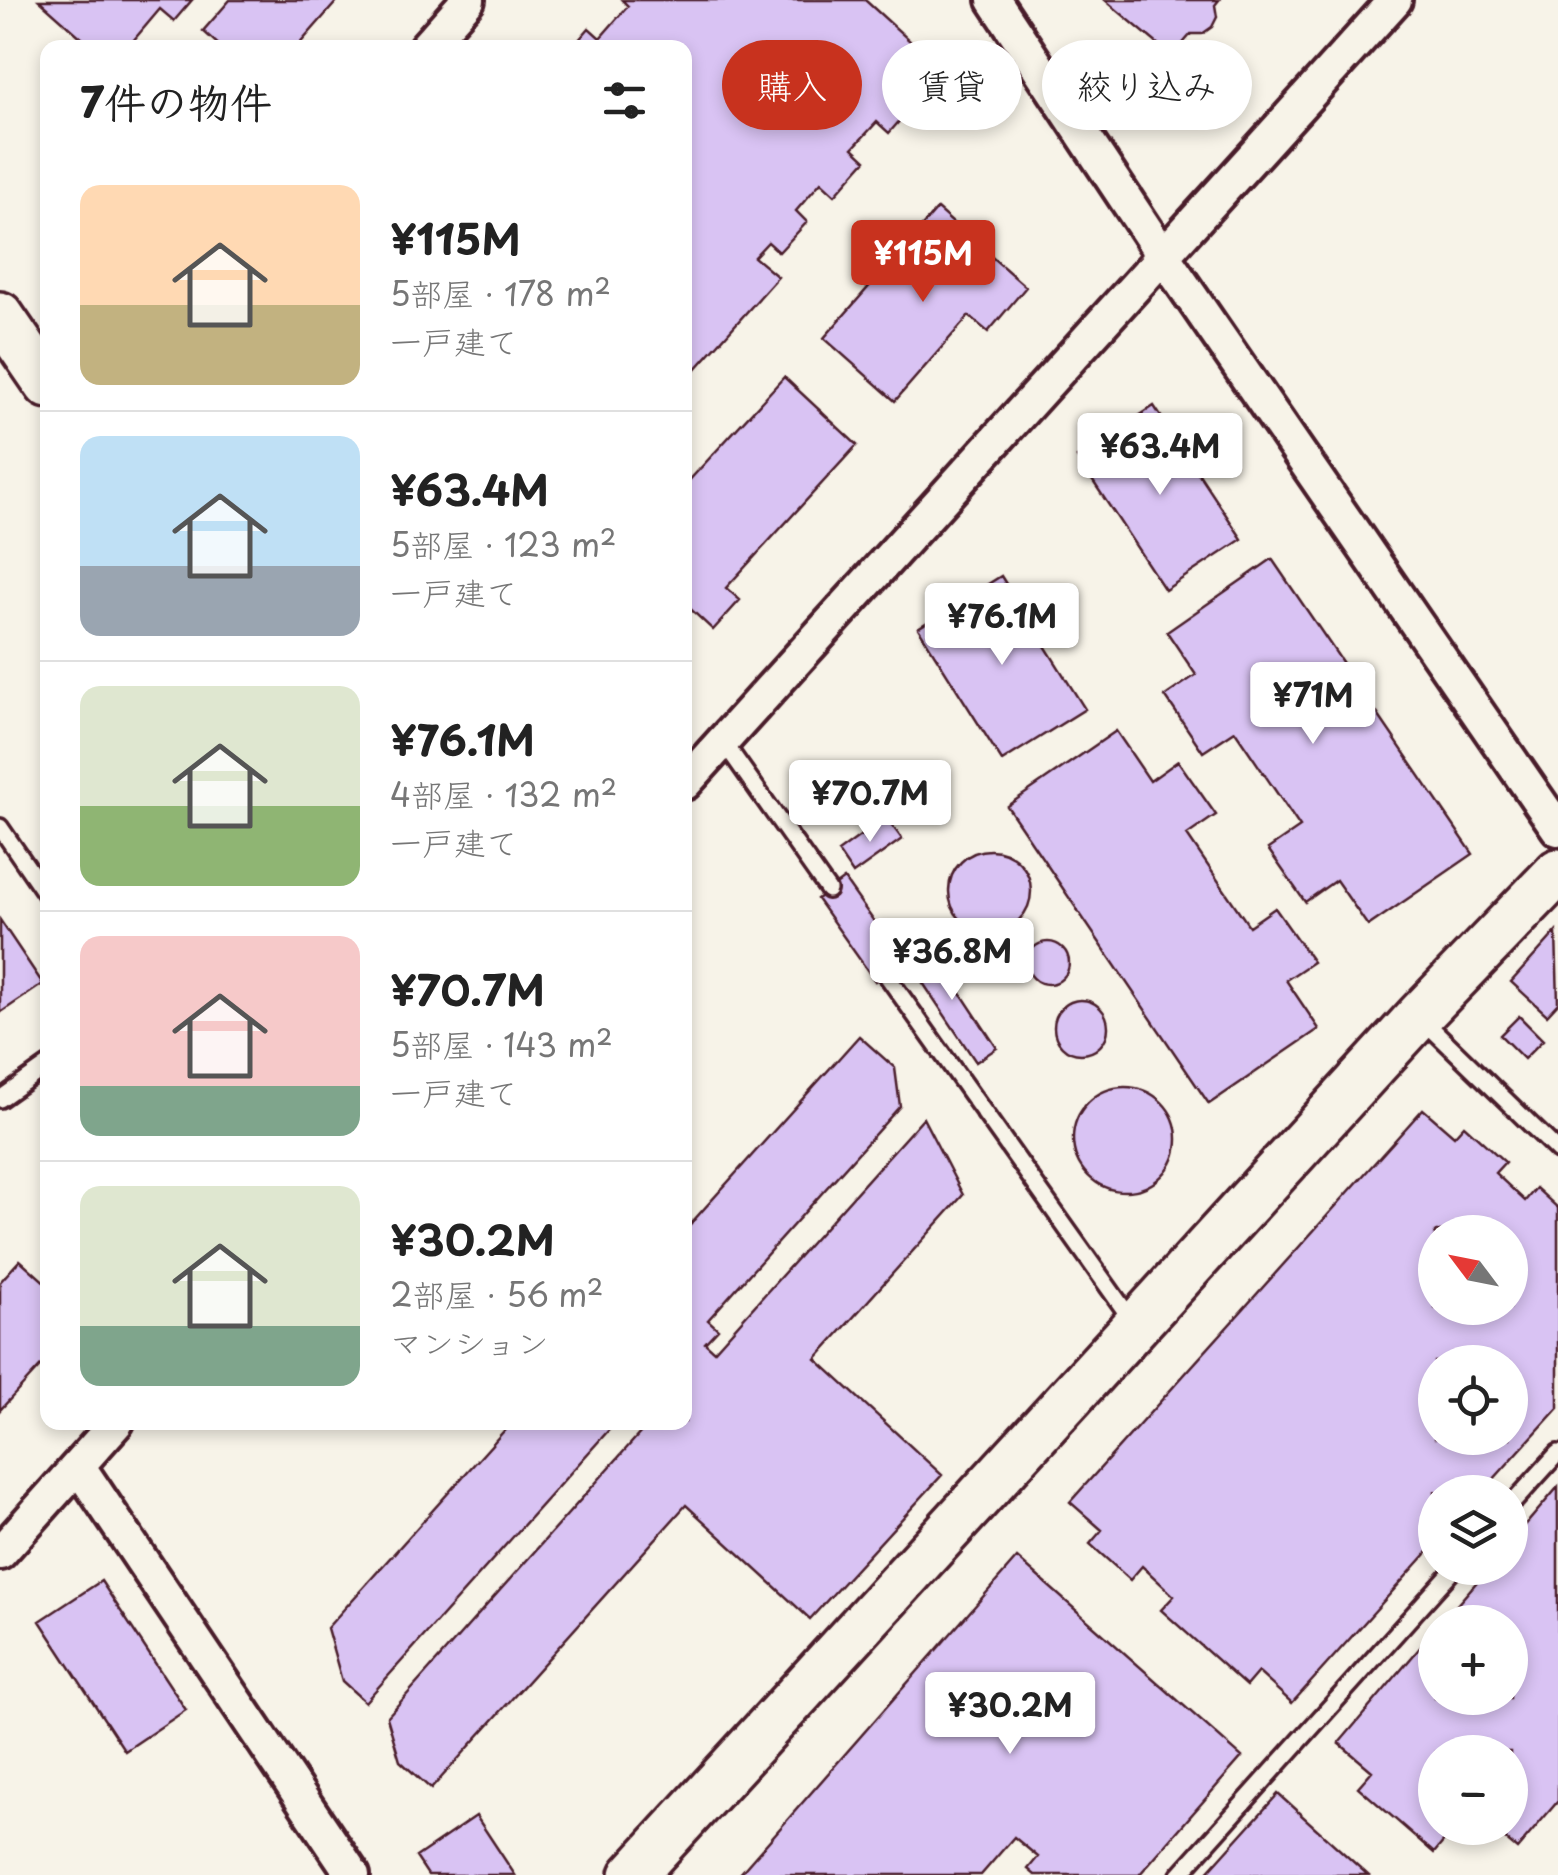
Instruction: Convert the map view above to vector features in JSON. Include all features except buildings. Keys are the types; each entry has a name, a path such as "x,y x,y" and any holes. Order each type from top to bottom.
{"street":[{"path":"431,40 468,0"},
{"path":"994,0 1164,256 1558,829"},
{"path":"692,774 1396,0"},
{"path":"0,315 40,373"},
{"path":"633,1875 1419,1016 1558,872"},
{"path":"0,1553 110,1430"},
{"path":"79,1467 353,1875"}],"lane":[{"path":"722,742 828,890"},
{"path":"0,827 40,885"},
{"path":"885,973 1136,1326"},
{"path":"1419,1016 1558,1152"},
{"path":"0,1099 40,1071"},
{"path":"1528,1486 1558,1453"},
{"path":"1179,1875 1440,1585"}]}
